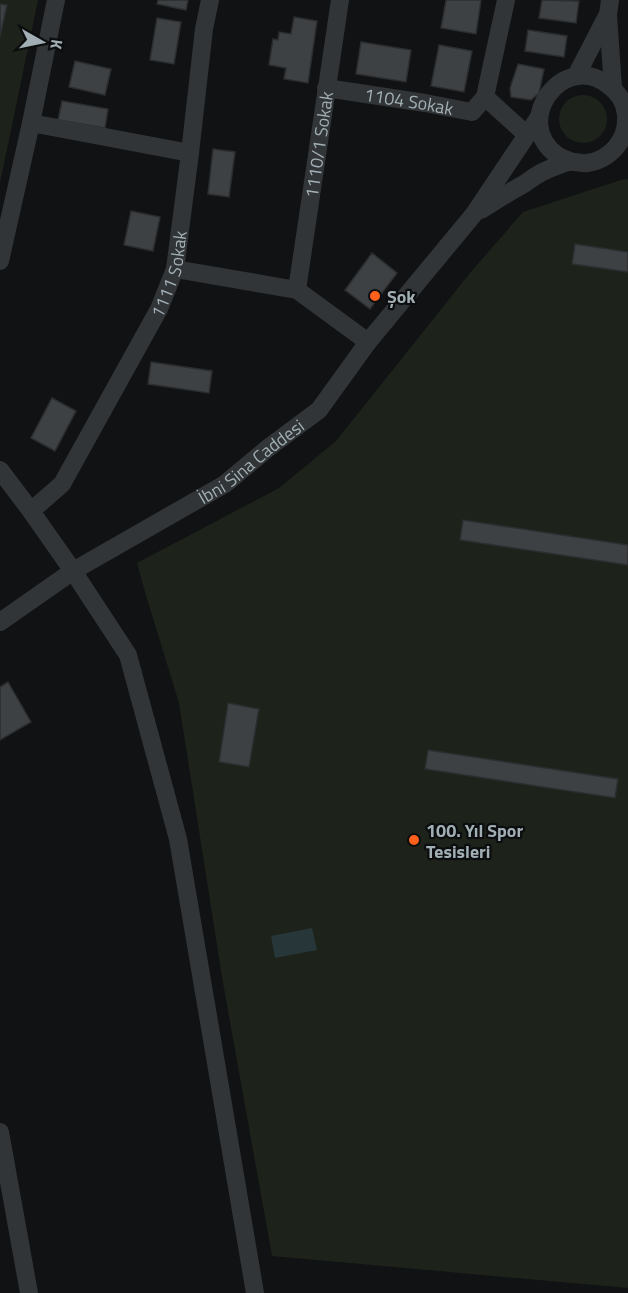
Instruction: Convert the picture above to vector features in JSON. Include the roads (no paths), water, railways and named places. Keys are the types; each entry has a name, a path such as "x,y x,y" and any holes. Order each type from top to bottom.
{"street":[{"path":"0,261 6,215 31,123 56,0"},
{"name":"1111 Sokak","path":"31,510 62,484 159,309 175,269 204,29 210,0"},
{"name":"1110/1 Sokak","path":"297,290 340,0"},
{"path":"506,0 485,97 527,135"},
{"path":"613,88 603,80 589,76 576,76 614,6"},
{"path":"613,88 614,6"},
{"name":"İbni Sina Caddesi","path":"0,622 73,571 225,484 319,410 368,342 474,214 539,117 542,103 550,91 561,82 576,76"},
{"name":"1104 Sokak","path":"326,88 472,112 485,97"},
{"name":"İbni Sina Caddesi","path":"474,214 545,171 570,161 584,164 598,161 621,147 620,142 626,129 627,118 622,101 613,88"},
{"path":"539,117 541,131 547,144 557,155 570,161"},
{"path":"31,123 190,153"},
{"path":"175,269 297,290 368,342"},
{"path":"0,470 31,510 128,655 178,839 250,1292"},
{"path":"0,1132 29,1293"}],"place":[{"name":"Şok","path":"375,296"},
{"name":"100. Yıl Spor Tesisleri","path":"414,840"}]}
